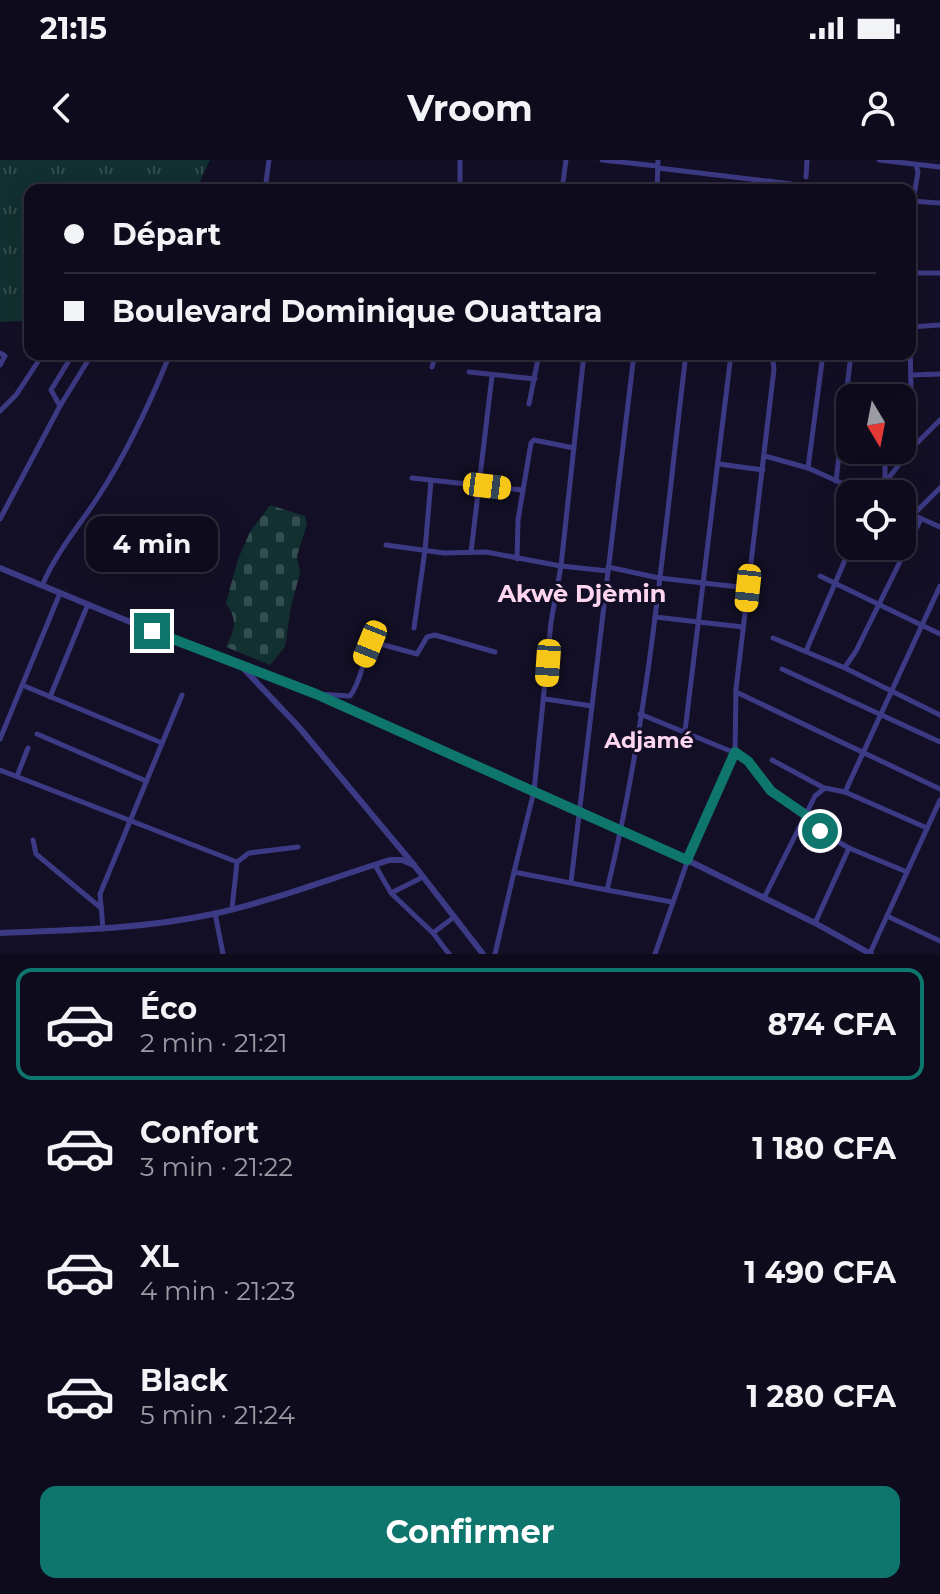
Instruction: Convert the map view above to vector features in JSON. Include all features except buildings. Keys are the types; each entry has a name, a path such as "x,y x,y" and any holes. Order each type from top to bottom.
{"street":[{"path":"266,184 269,160"},
{"path":"460,160 460,184"},
{"path":"563,184 566,160"},
{"path":"602,160 792,184"},
{"path":"806,177 807,160"},
{"path":"879,160 940,167"},
{"path":"915,164 918,172 916,184"},
{"path":"916,202 940,203"},
{"path":"916,273 940,273"},
{"path":"916,327 940,325"},
{"path":"0,353 5,356 0,365"},
{"path":"0,411 16,395 39,360"},
{"path":"60,406 51,390 69,360"},
{"path":"0,519 60,406 88,360"},
{"path":"42,586 49,568 99,497 167,360"},
{"path":"432,367 434,360"},
{"path":"529,404 538,360"},
{"path":"495,954 534,791 583,360"},
{"path":"571,882 633,360"},
{"path":"607,890 621,832 655,617 685,360"},
{"path":"685,731 730,360"},
{"path":"655,954 687,860 735,752 736,692 765,456 774,369 772,360"},
{"path":"808,468 822,360"},
{"path":"836,480 850,360"},
{"path":"911,360 912,384"},
{"path":"469,372 535,379"},
{"path":"912,375 940,374"},
{"path":"471,552 492,376"},
{"path":"916,444 940,420"},
{"path":"517,559 522,490 531,443 534,440 574,448"},
{"path":"765,456 808,468 836,481"},
{"path":"719,464 763,470"},
{"path":"885,464 885,480"},
{"path":"885,480 898,464"},
{"path":"412,478 522,490"},
{"path":"414,628 431,481"},
{"path":"916,512 940,488"},
{"path":"916,516 940,527"},
{"path":"845,668 921,519"},
{"path":"386,545 486,552 561,566 608,569 748,588"},
{"path":"806,652 845,560"},
{"path":"0,568 316,694 687,860 871,954 940,800"},
{"path":"820,576 940,634"},
{"path":"845,792 940,586"},
{"path":"0,739 60,593"},
{"path":"50,697 88,604"},
{"path":"655,617 743,627"},
{"path":"316,694 350,696 373,642 417,654 427,637 435,635 495,652"},
{"path":"773,638 845,668 940,715"},
{"path":"241,665 298,726 414,865 483,954"},
{"path":"782,669 940,742"},
{"path":"22,685 162,743"},
{"path":"736,692 940,789"},
{"path":"103,929 100,894 182,695"},
{"path":"545,698 592,706"},
{"path":"640,714 735,752 748,761 771,791 806,815 812,827 849,848 907,872"},
{"path":"37,734 146,781"},
{"path":"17,776 28,748"},
{"path":"772,760 825,788 845,792 927,828"},
{"path":"0,770 237,862"},
{"path":"764,898 815,796 825,788"},
{"path":"33,840 36,854 102,909"},
{"path":"232,909 237,862 249,853 298,847"},
{"path":"815,923 849,848"},
{"path":"0,933 103,929 168,922 232,909 396,859 414,865"},
{"path":"375,865 391,893 433,933 449,954"},
{"path":"514,872 672,902"},
{"path":"391,893 423,877"},
{"path":"215,913 223,954"},
{"path":"887,916 940,941"},
{"path":"433,933 454,917"}],"green space":[{"path":"0,160 210,160 199,184 24,184 24,321 0,322"},
{"path":"270,505 305,516 307,524 297,556 300,573 285,647 270,665 226,647 234,625 226,603 238,559 250,532"}],"district":[{"name":"Akwè Djèmin","path":"582,593"},
{"name":"Adjamé","path":"649,740"}],"route":[{"path":"152,631 316,694 687,860 735,752 748,761 771,791 806,815 808,823 820,831"}]}
